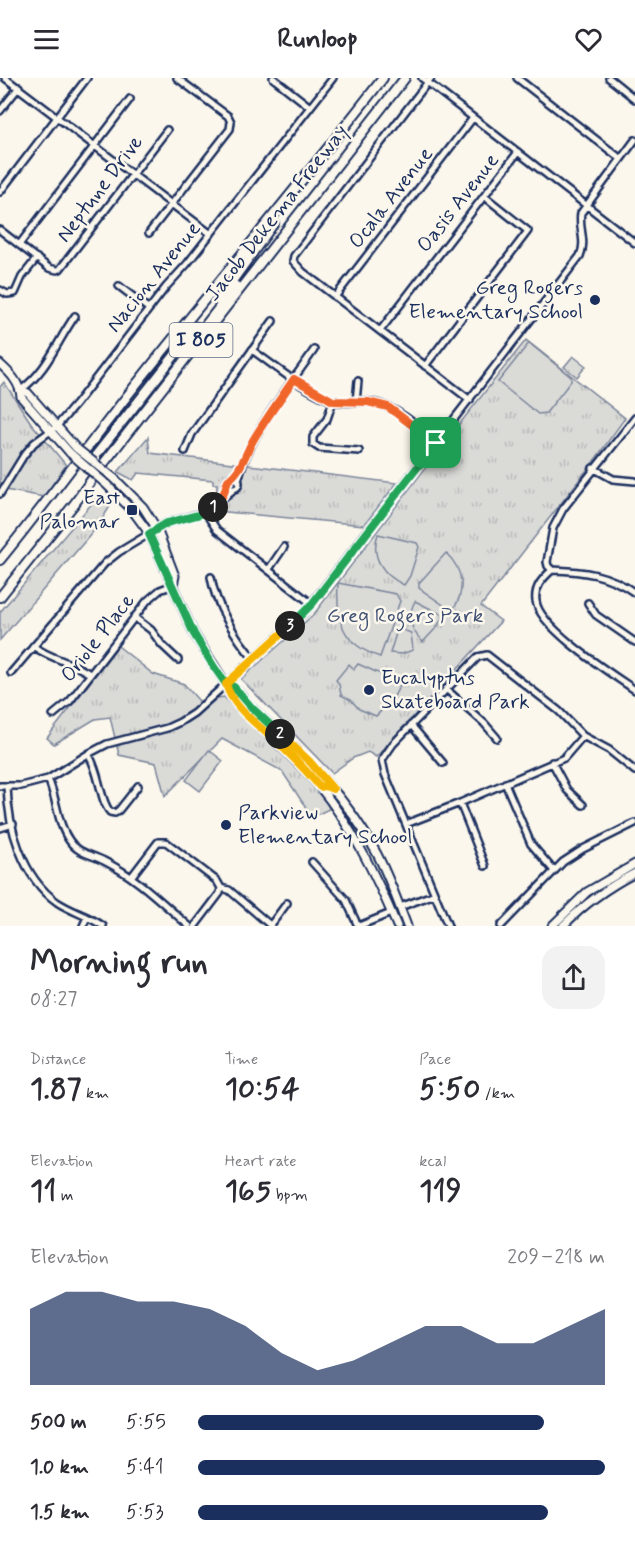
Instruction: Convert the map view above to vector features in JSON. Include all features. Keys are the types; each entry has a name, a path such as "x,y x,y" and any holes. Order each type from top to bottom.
{"highway":[{"name":"Jacob Dekema Freeway","path":"0,560 81,453 317,164 383,78"},
{"name":"Jacob Dekema Freeway","path":"0,597 403,80"},
{"path":"134,413 403,80"},
{"path":"92,464 101,459 317,164"}],"main road":[{"path":"0,364 21,390 21,397 73,451 114,478 143,507 157,529 175,576 173,585"},
{"path":"92,464 106,484 132,510 149,534 201,646 226,684 228,692 249,716 299,763 320,787 353,833 397,926"},
{"path":"226,684 234,687 253,709 310,762 333,789 376,853 406,926"},
{"path":"320,787 333,789"},
{"path":"552,926 587,892 635,864"},
{"path":"563,926 592,899 610,886 635,873"},
{"path":"382,891 400,907"},
{"path":"587,892 592,899"},
{"path":"391,913 406,926"}],"street":[{"path":"5,78 211,234"},
{"path":"0,192 87,78"},
{"path":"149,233 230,129 231,122 228,116 177,78"},
{"path":"273,78 310,107"},
{"name":"Nacion Avenue","path":"0,494 24,454 53,429 211,234 333,78"},
{"path":"422,78 429,80 473,118 635,243"},
{"path":"517,78 621,159"},
{"path":"609,78 635,99"},
{"path":"429,80 294,256 293,261 470,400"},
{"path":"0,111 19,87"},
{"path":"19,244 130,99"},
{"name":"Ocala Avenue","path":"336,297 473,118"},
{"name":"Neptune Drive","path":"37,258 53,270 60,269 167,130"},
{"path":"0,786 48,779 107,744 167,728 180,722 194,713 312,604 580,256 584,242 579,220 581,213 635,140"},
{"name":"Oasis Avenue","path":"380,331 518,152"},
{"path":"425,366 528,231 483,196"},
{"path":"0,230 37,258 22,277 15,293 7,294 0,290"},
{"path":"119,286 149,309"},
{"path":"21,390 36,377 52,357 61,336 75,316"},
{"path":"185,451 192,434 273,321"},
{"path":"252,350 294,379 333,401 382,404 394,410 436,443"},
{"path":"235,479 255,436 314,350"},
{"path":"356,402 358,381"},
{"path":"333,401 327,419 312,439 313,444 317,447 359,450"},
{"path":"635,418 563,508 553,528 547,562 552,570 597,574 613,579 635,593"},
{"path":"593,468 613,479 635,481"},
{"path":"11,673 105,563 167,523 205,512 230,488 239,486 235,479"},
{"path":"230,488 227,481 235,479"},
{"path":"205,512 217,530 312,604"},
{"path":"268,569 284,547"},
{"path":"552,570 542,579 537,589 536,601 540,612 583,653 635,690"},
{"path":"211,577 212,591 243,647 254,659"},
{"name":"Oriole Place","path":"53,716 70,701 153,595 173,585"},
{"path":"588,603 596,615 633,641 635,633"},
{"path":"134,617 151,630 162,645 178,660"},
{"path":"33,646 49,657 74,664 90,674"},
{"path":"448,926 385,774 382,760 393,744 478,657 487,655 559,711 583,736 609,750 635,771"},
{"path":"446,689 484,723 497,738"},
{"path":"411,725 443,763"},
{"path":"406,824 564,758 583,736"},
{"path":"88,754 96,767 110,812 114,813 119,810 138,786"},
{"path":"552,762 567,790 584,805"},
{"path":"48,779 65,833 72,845 82,853 102,860 132,876 189,926"},
{"path":"505,783 531,844 554,871"},
{"path":"7,786 8,806 23,858 37,882 60,904 103,926"},
{"path":"460,803 485,866"},
{"path":"501,926 554,871 583,849 635,823"},
{"path":"0,828 13,824"},
{"path":"132,876 158,842 166,842 217,881 221,888 229,890 270,926 287,903"},
{"path":"312,862 346,900 358,926 391,913"},
{"path":"195,926 221,888"},
{"path":"400,907 435,894"},
{"path":"83,926 87,917"}],"green space":[{"name":"Greg Rogers Park","path":"526,340 625,418 481,606 501,621 376,757 368,752 353,758 332,773 241,679 314,614"},
{"path":"529,343 571,377 571,381 546,413 538,414 498,382"},
{"path":"573,356 586,366 577,377 564,367"},
{"path":"4,382 31,423 66,465 44,497 0,489 0,387"},
{"path":"148,437 150,453 397,483 364,525 216,511 217,484 213,484 213,480 138,473 133,480 118,472"},
{"path":"99,495 112,503 98,526 0,640 0,612"},
{"path":"378,534 417,543 419,547 410,576 404,585 384,571 380,564 376,550"},
{"path":"446,553 460,574 461,581 460,596 452,611 419,588 419,583"},
{"path":"338,583 396,594 400,601 380,657 367,652 349,638 340,619"},
{"path":"415,601 441,614 442,618 423,642 415,633 411,623 411,612"},
{"path":"397,630 411,633 413,650 402,654 390,653"},
{"path":"118,646 153,674 184,684 199,701 224,697 309,781 331,808 312,817 282,771 222,739 165,796 156,763 119,755 110,717 95,719 54,744 47,738"},
{"name":"Eucalyptus Skateboard Park","path":"349,664 354,669 358,664 401,683 392,700 376,716 359,709 351,700 341,695 336,680"},
{"path":"209,750 223,761 200,791 186,780"}],"place":[{"name":"Greg Rogers Elementary School","path":"595,300"},
{"name":"East Palomar","path":"132,510"},
{"name":"Eucalyptus Skateboard Park","path":"369,690"},
{"name":"Parkview Elementary School","path":"226,825"}],"route":[{"path":"436,443 305,612 226,684 228,692 249,716 299,763 320,787 333,789 310,762 253,709 234,687 226,684 214,667 194,634 149,534 167,523 205,512 223,497 229,478 243,462 255,436 294,379 333,401 382,404 394,410 436,443"}]}
